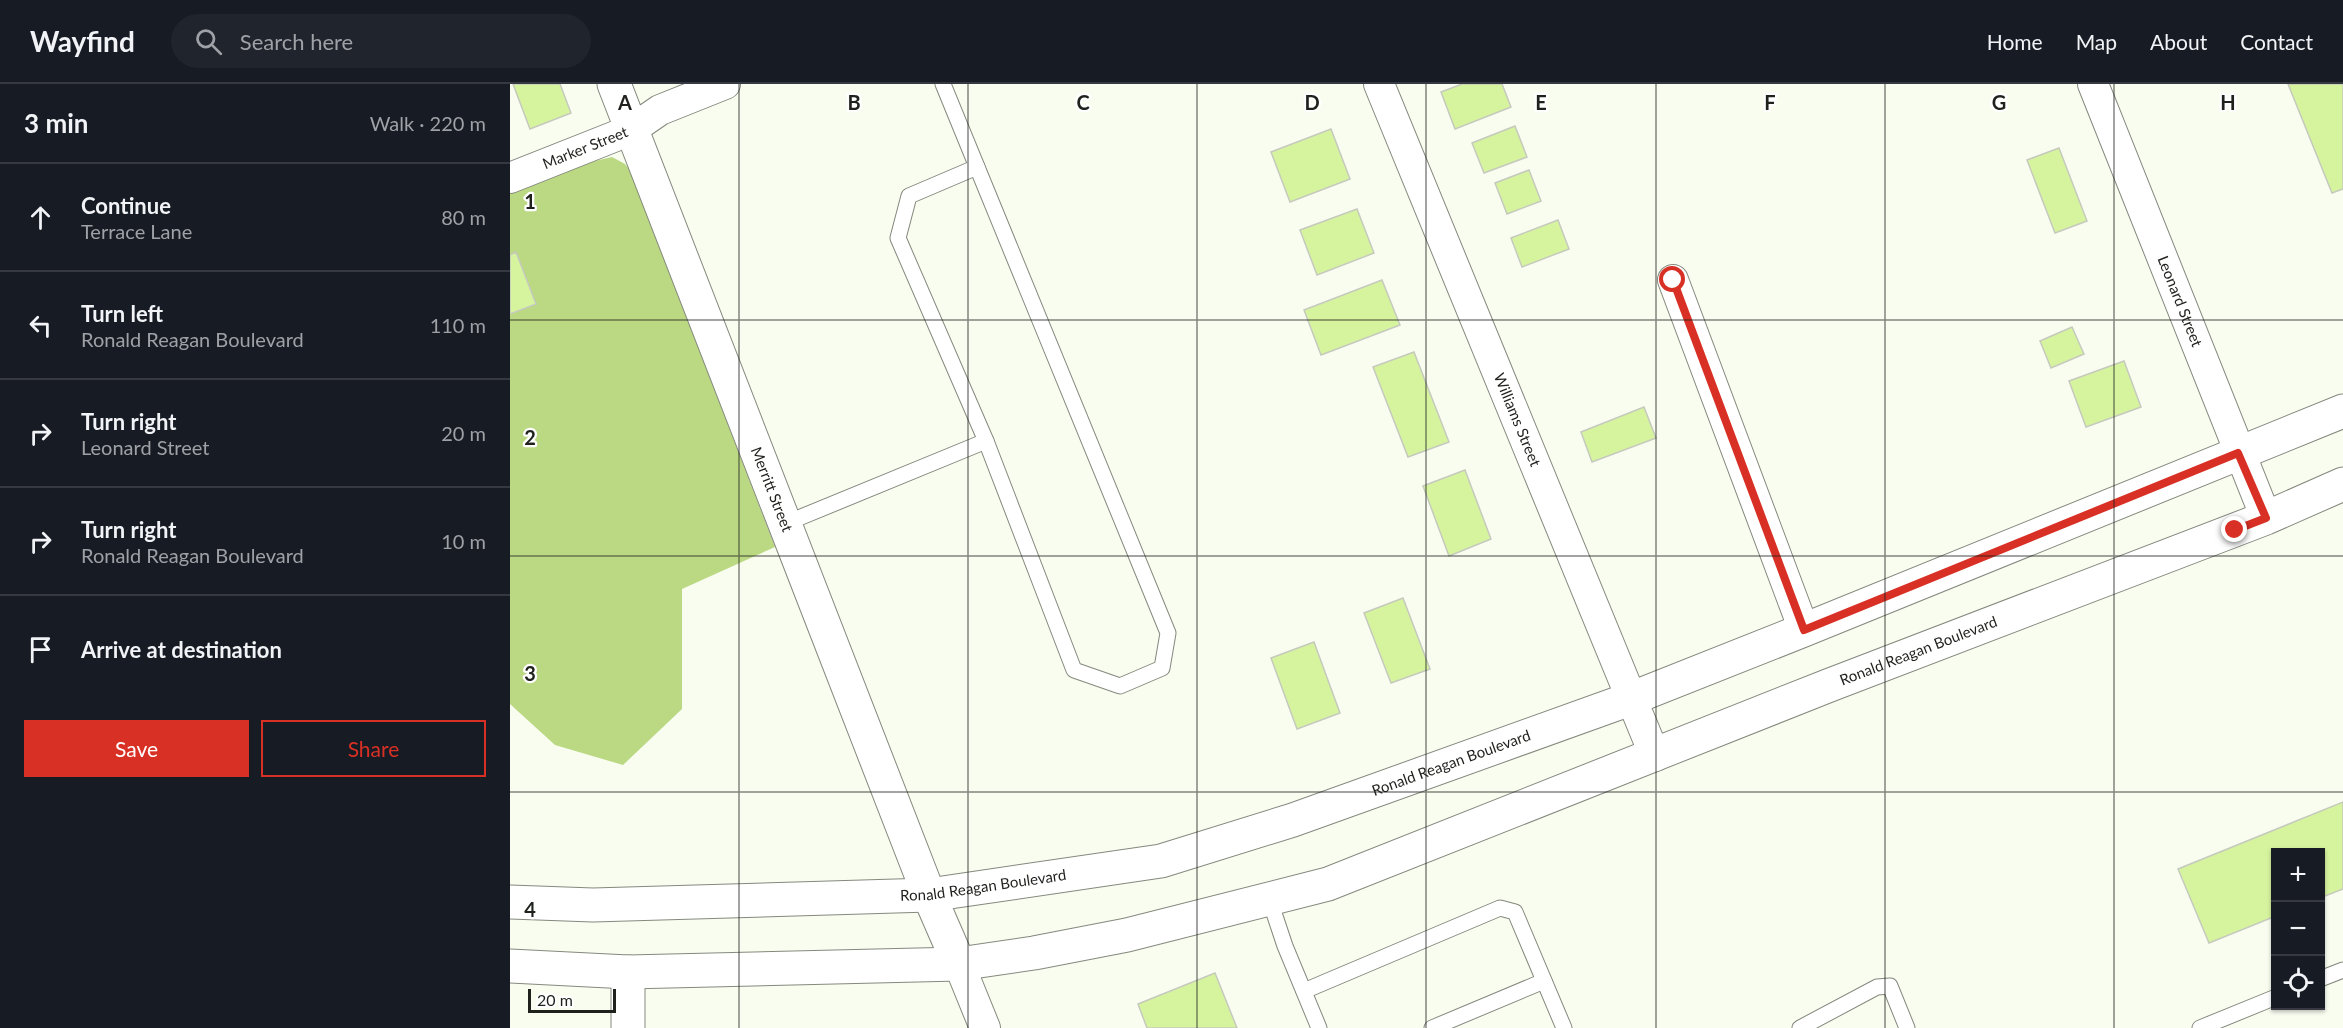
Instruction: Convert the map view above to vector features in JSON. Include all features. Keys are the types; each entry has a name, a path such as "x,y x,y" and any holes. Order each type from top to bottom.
{"main road":[{"name":"Merritt Street","path":"614,84 929,895 959,964"},
{"name":"Ronald Reagan Boulevard","path":"510,902 593,905 929,895 1161,861 1293,820 1630,699 2343,411"},
{"name":"Ronald Reagan Boulevard","path":"510,966 628,972 959,964 1034,953 1127,935 1328,884 1830,685 2266,518 2343,484"},
{"path":"628,972 628,1028"}],"street":[{"name":"Marker Street","path":"510,178 631,130 660,110 725,84"},
{"name":"Williams Street","path":"1379,84 1655,756"},
{"name":"Leonard Street","path":"2093,84 2238,453 2266,518"},
{"path":"1673,280 1804,630"},
{"path":"959,964 985,1028"}],"lane":[{"path":"943,84 1168,633 1162,668 1120,687 1074,670 987,441 898,238 909,196 977,167"},
{"path":"784,524 987,441"},
{"path":"1269,898 1285,946 1319,1028"},
{"path":"1304,991 1500,908 1515,912 1564,1028"},
{"path":"2325,977 2343,970"},
{"path":"1432,1028 1544,981"},
{"path":"1800,1028 1878,987 1890,986 1907,1028"},
{"path":"2200,1028 2271,999"}],"green space":[{"path":"612,157 625,164 630,170 775,547 682,589 682,709 623,765 555,745 510,704 510,192 560,169"}],"building":[{"path":"513,84 560,84 571,113 530,129"},
{"path":"1462,84 1502,84 1511,107 1455,129 1441,92"},
{"path":"2288,84 2343,84 2343,189 2332,193"},
{"path":"1515,126 1527,157 1484,173 1472,143"},
{"path":"1331,129 1350,179 1290,202 1271,152"},
{"path":"2059,148 2087,221 2055,233 2027,160"},
{"path":"1529,170 1541,201 1507,214 1495,183"},
{"path":"1357,209 1374,253 1317,275 1300,230"},
{"path":"1558,220 1569,249 1522,267 1511,238"},
{"path":"516,252 536,304 510,314 510,255"},
{"path":"1382,280 1400,325 1321,355 1304,310"},
{"path":"2072,327 2084,354 2051,368 2040,341"},
{"path":"1414,352 1449,442 1408,457 1373,367"},
{"path":"2124,361 2141,407 2086,427 2069,381"},
{"path":"1644,407 1656,438 1592,462 1581,432"},
{"path":"1465,470 1491,539 1449,556 1423,486"},
{"path":"1403,598 1430,669 1391,683 1364,613"},
{"path":"1314,642 1340,713 1297,729 1271,658"},
{"path":"2343,802 2343,889 2325,896 2325,848 2271,848 2271,918 2209,943 2178,869"},
{"path":"1215,973 1237,1028 1147,1028 1138,1004"}],"route":[{"path":"1673,280 1804,630 2238,453 2266,518 2235,530"}]}
